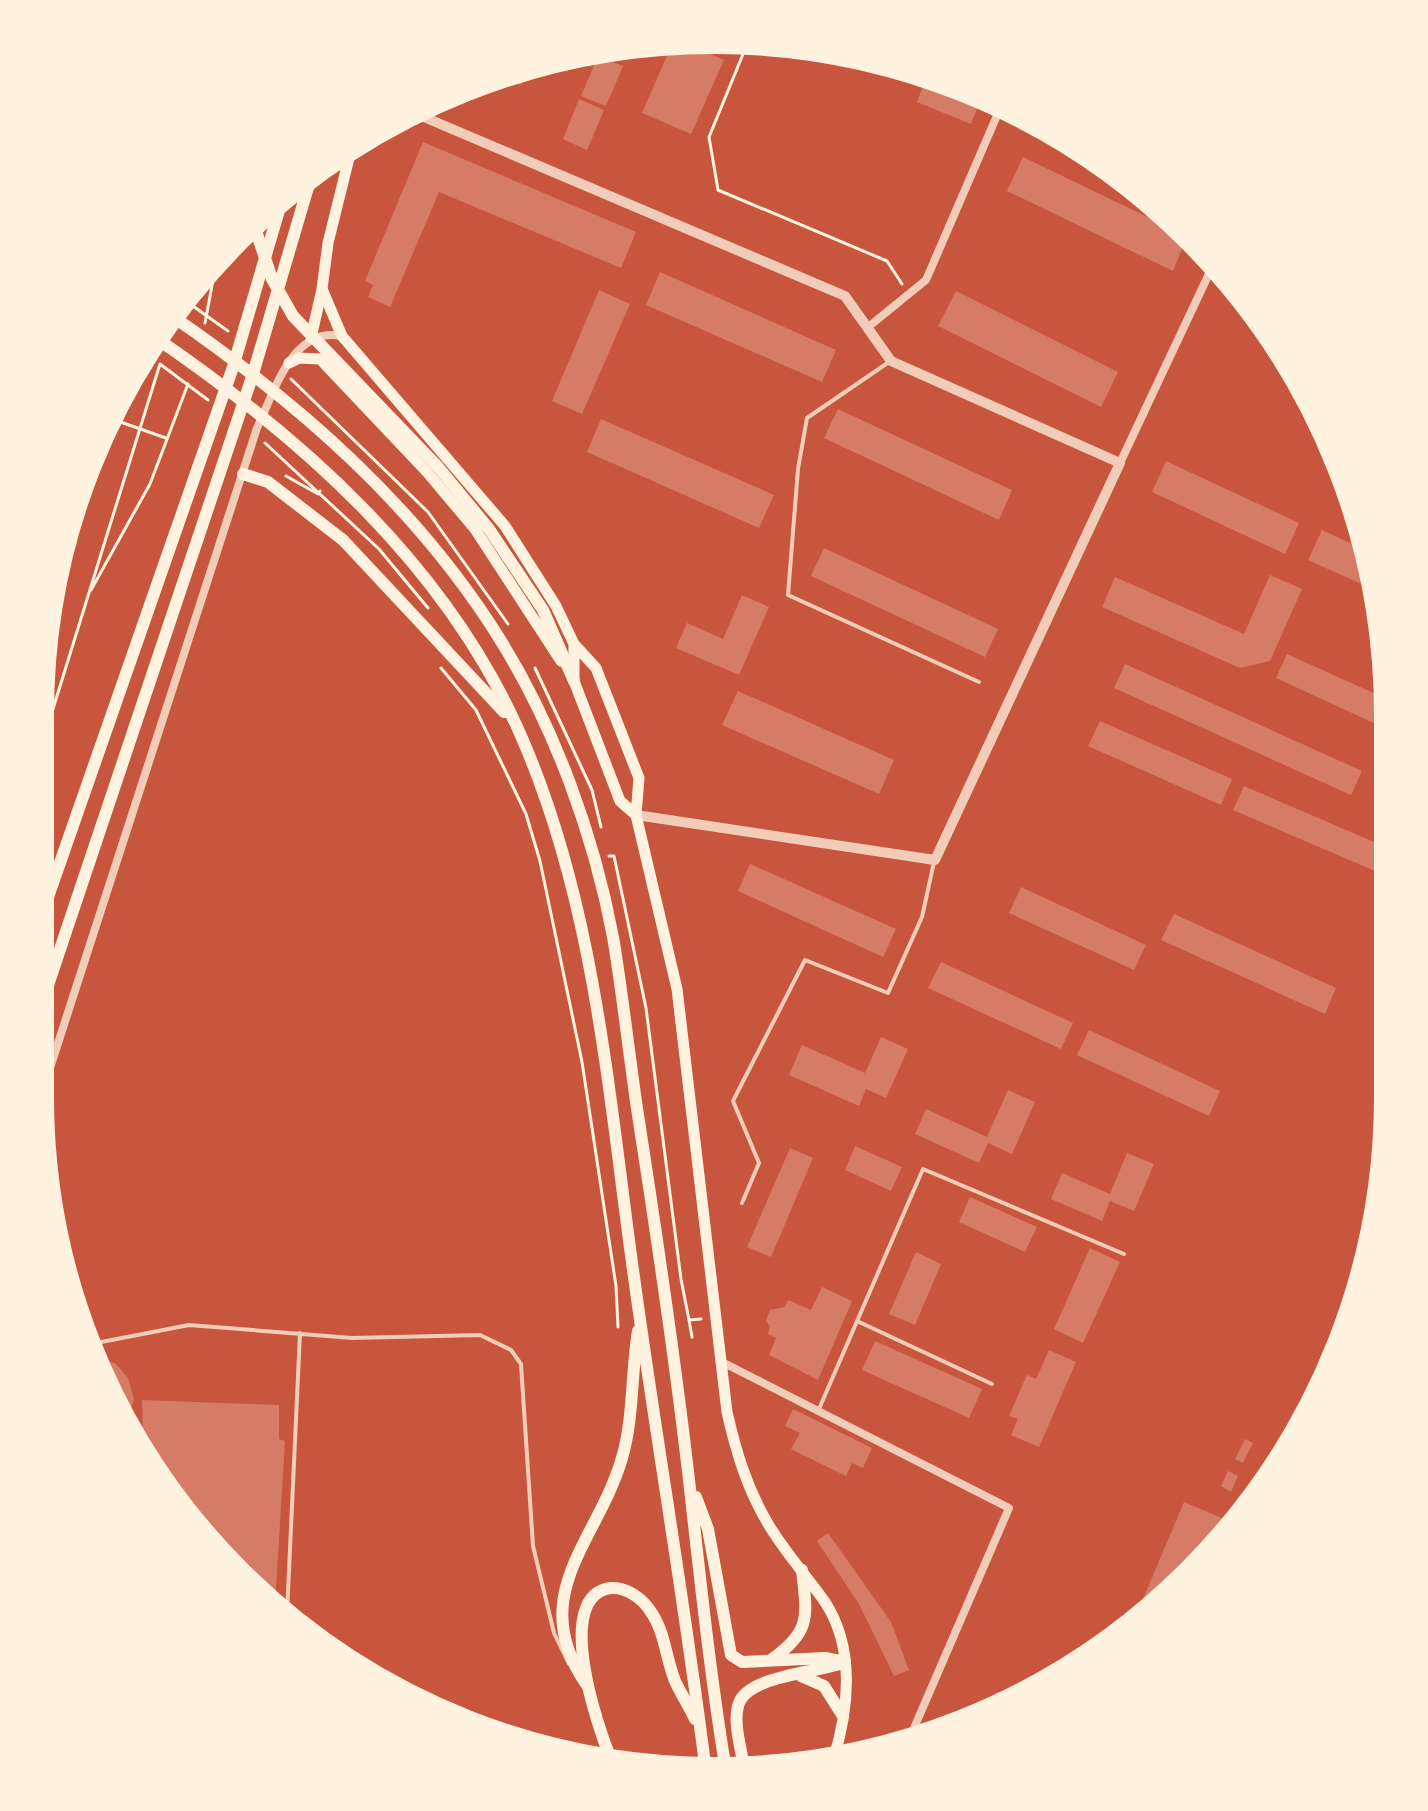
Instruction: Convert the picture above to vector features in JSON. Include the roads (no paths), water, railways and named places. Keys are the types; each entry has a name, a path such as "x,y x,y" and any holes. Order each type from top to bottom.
{"main road":[{"path":"311,338 328,243 348,163"},
{"path":"52,973 253,374 306,193"},
{"path":"52,886 233,367 277,217"},
{"path":"257,235 272,279 293,316 438,467 524,578 543,610 574,681 620,801 636,815"},
{"path":"322,289 342,336 505,526 556,606 574,644 596,668 639,778 636,815 677,989 727,1412 741,1471 768,1523 827,1606 845,1662 848,1686 836,1747"},
{"path":"181,322 296,407 364,470 410,519 501,640 541,717 582,817 613,936 689,1479 707,1651 724,1759"},
{"path":"165,345 286,435 373,517 421,574 472,646 517,727 555,827 584,937 661,1445 704,1759"},
{"path":"289,363 299,358 320,359 427,472 502,567 574,681"},
{"path":"243,474 268,482 343,540 517,727"},
{"path":"574,644 574,681"},
{"path":"586,1684 578,1672 562,1619 564,1587 622,1457 629,1428 632,1368 640,1320"},
{"path":"689,1479 708,1529 728,1651 742,1662 825,1658 845,1662"},
{"path":"771,1660 794,1644 805,1625 802,1570"},
{"path":"608,1750 586,1684 581,1632 588,1606 601,1591 612,1588 630,1592 652,1612 675,1679 700,1729"},
{"path":"743,1758 737,1716 741,1698 756,1685 826,1670 845,1662"},
{"path":"798,1675 824,1686 843,1716"}],"street":[{"path":"867,328 926,280 997,116"},
{"path":"426,118 845,296 891,361 1120,463"},
{"path":"636,815 935,860 1209,274"},
{"path":"52,1059 257,428 289,363 311,338 327,333 342,336"},
{"path":"719,1361 1009,1508 914,1728"}],"lane":[{"path":"891,361 807,418 798,469 788,595 979,682"},
{"path":"742,1203 759,1163 733,1101 805,960 888,993 922,917 935,860"},
{"path":"819,1409 923,1169 1124,1254"},
{"path":"857,1321 992,1384"},
{"path":"99,1342 189,1325 352,1338 480,1335 511,1350 521,1364 533,1546 554,1633 564,1658 578,1672"},
{"path":"288,1603 300,1333"}]}
